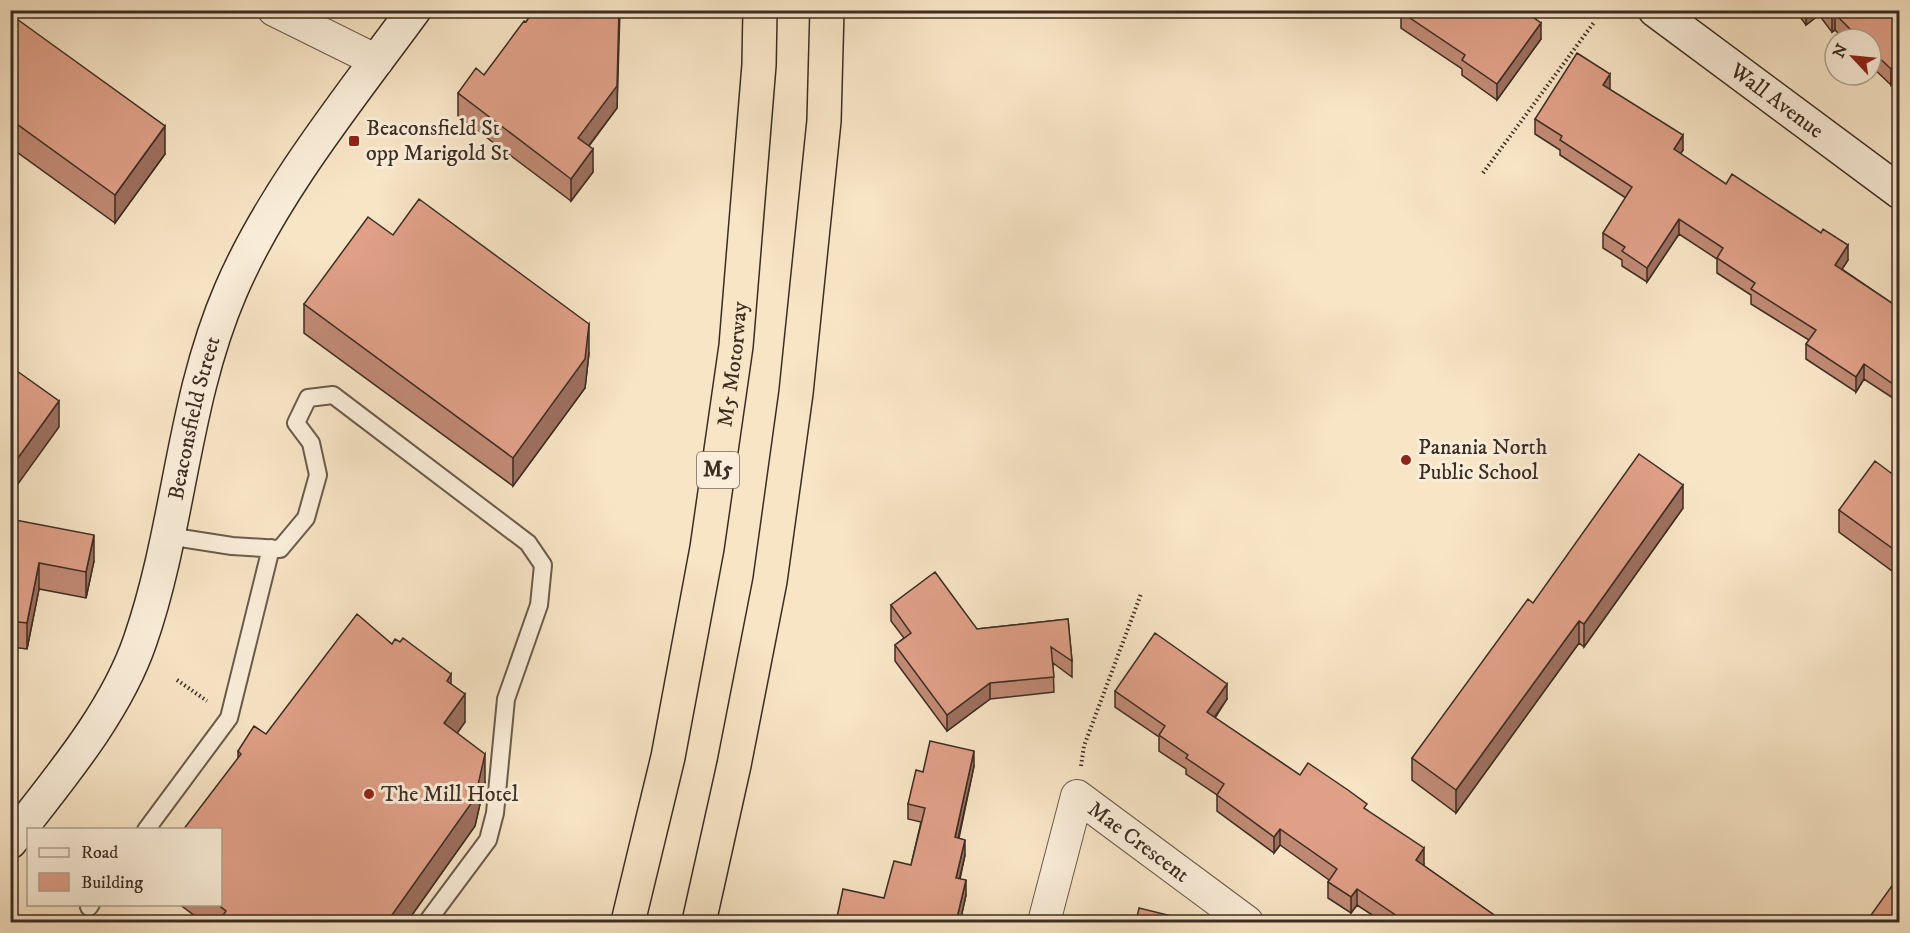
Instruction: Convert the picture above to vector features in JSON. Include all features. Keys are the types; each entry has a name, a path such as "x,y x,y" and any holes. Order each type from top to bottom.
{"highway":[{"name":"M5 Motorway","path":"628,922 668,757 707,548 736,346 759,65 760,10"},
{"path":"699,922 734,765 773,558 796,393 824,121 827,10"}],"main road":[{"name":"Beaconsfield Street","path":"10,842 81,749 113,699 140,643 157,586 197,389 212,338 231,289 260,233 298,170 414,10"},
{"name":"Wall Avenue","path":"1665,14 1899,192"}],"street":[{"path":"274,10 377,61"},
{"name":"Mae Crescent","path":"1044,922 1077,796 1247,922"}],"lane":[{"path":"168,536 232,546 280,549 306,518 318,475 311,443 296,423 308,398 333,395 528,543 543,565 539,605 506,699 495,813 488,840 427,922"},
{"path":"147,828 229,718 271,548"}],"path":[{"path":"1483,173 1595,21"},
{"path":"1077,796 1084,746 1141,594"},
{"path":"177,680 212,705"}],"building":[{"path":"534,10 619,10 617,86 578,138 593,149 571,179 458,93 476,68 484,75"},
{"path":"1402,10 1492,10 1495,12 1496,10 1523,10 1541,23 1497,84 1462,60 1465,55 1401,12"},
{"path":"1828,10 1899,10 1899,60 1891,69 1883,61 1883,27 1848,27 1835,14 1832,16"},
{"path":"10,14 165,126 115,195 10,119"},
{"path":"1577,53 1610,74 1603,85 1683,135 1674,149 1726,184 1732,174 1821,233 1823,229 1848,245 1835,265 1899,308 1899,388 1864,364 1856,377 1806,344 1816,330 1751,289 1755,283 1717,258 1723,248 1679,219 1647,268 1622,251 1625,247 1603,233 1632,187 1560,140 1562,136 1535,119"},
{"path":"419,199 589,324 585,359 513,458 304,304 368,217 393,235"},
{"path":"10,366 59,401 10,469"},
{"path":"1639,454 1683,485 1584,624 1579,621 1456,790 1412,758 1528,599 1533,603"},
{"path":"1875,461 1899,479 1899,553 1839,510"},
{"path":"10,519 94,535 86,572 39,563 27,623 10,621"},
{"path":"935,572 977,629 1068,619 1072,661 1051,647 1054,677 990,683 947,715 895,645 911,633 891,605"},
{"name":"The Mill Hotel","path":"357,614 392,644 395,639 400,642 403,638 451,674 447,681 465,694 444,723 485,754 475,798 387,922 218,922 226,911 220,906 222,906 222,828 185,828 241,754 238,751 254,726 266,734"},
{"path":"1155,633 1227,684 1207,712 1300,775 1308,763 1348,790 1367,804 1364,808 1424,848 1416,860 1504,922 1406,922 1357,889 1351,897 1328,882 1337,869 1280,829 1274,837 1217,795 1224,784 1186,758 1188,755 1159,735 1165,726 1115,691"},
{"path":"930,741 974,751 955,837 965,840 956,878 966,880 956,922 859,922 837,917 843,889 884,898 894,861 911,865 925,808 908,804 916,770 923,772"},
{"path":"1899,876 1899,922 1866,922"},
{"path":"1139,908 1188,920 1188,922 1136,922"}],"place":[{"name":"Beaconsfield St opp Marigold St","path":"354,141"},
{"name":"Panania North Public School","path":"1406,460"},
{"name":"The Mill Hotel","path":"369,794"}]}
